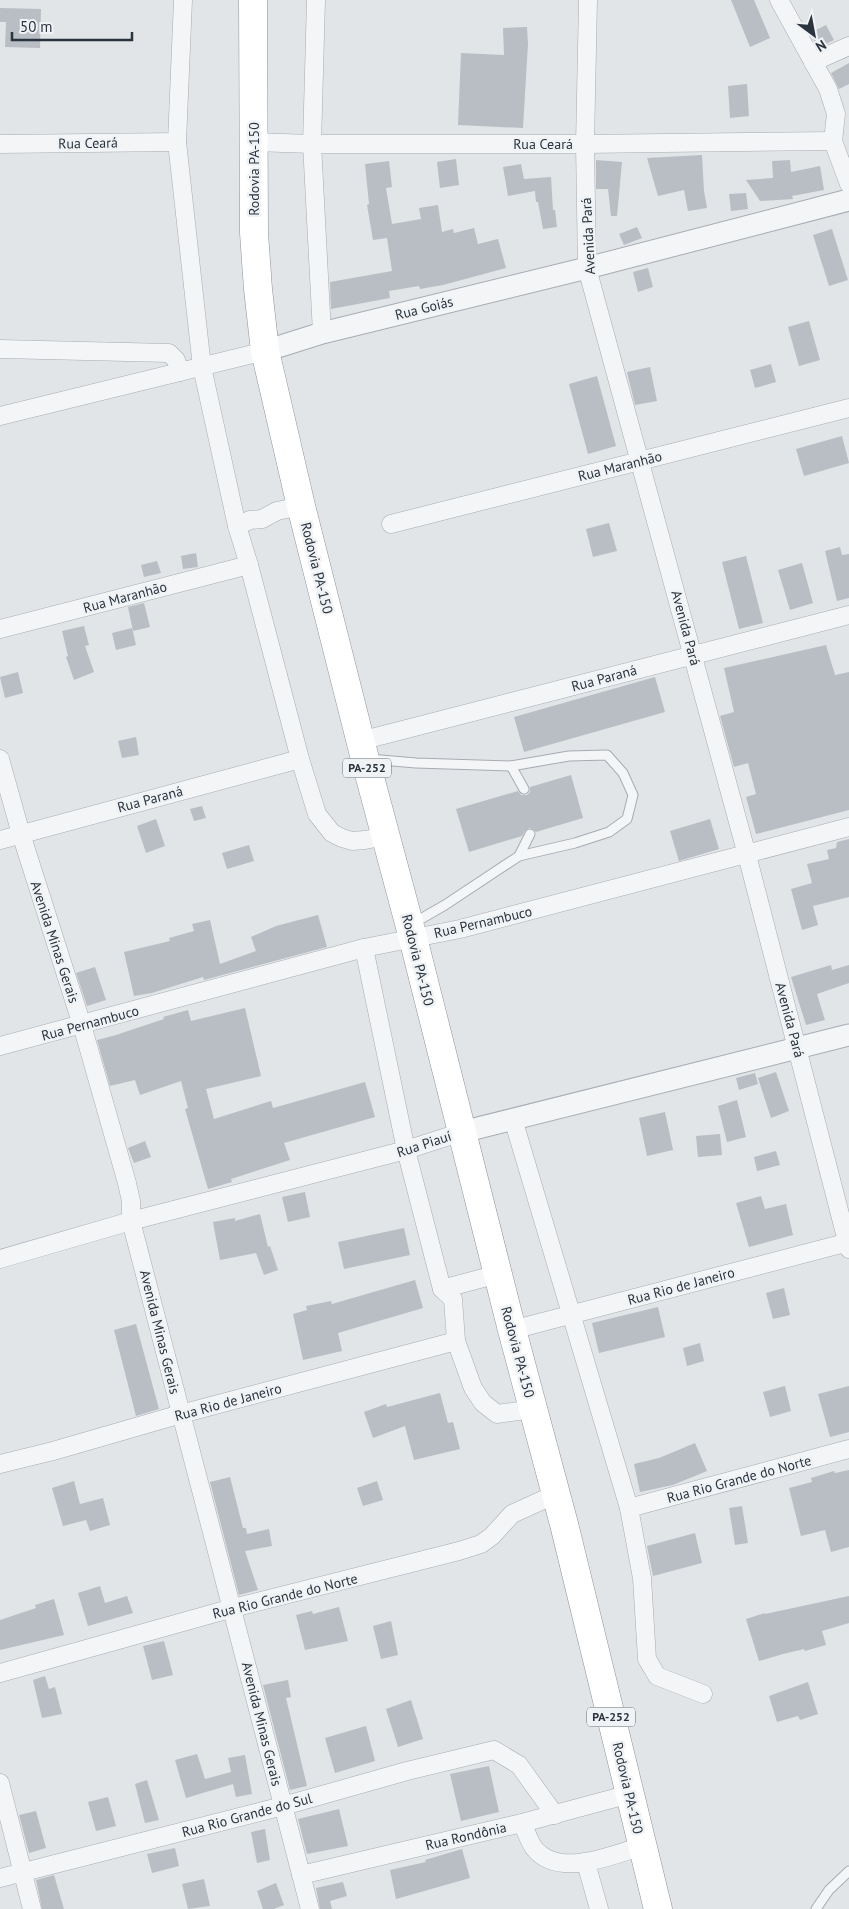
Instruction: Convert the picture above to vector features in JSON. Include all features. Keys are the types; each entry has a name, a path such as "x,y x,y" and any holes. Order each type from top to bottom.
{"highway":[{"name":"Rodovia PA-150","path":"254,0 254,233 265,351 301,506 362,750 412,932 512,1330 556,1494 658,1909"}],"street":[{"path":"183,0 177,142 202,367 237,526 249,564 300,759 317,814 332,833 342,838 352,841 386,836"},
{"path":"316,0 312,144 322,333"},
{"name":"Avenida Pará","path":"588,0 585,144 587,268 747,855 848,1244"},
{"path":"779,0 828,89 836,114 833,141 849,184"},
{"path":"813,62 849,46"},
{"name":"Rua Ceará","path":"254,142 312,144 585,144 833,141"},
{"name":"Rua Ceará","path":"0,144 177,142"},
{"name":"Rua Goiás","path":"0,416 265,351 322,333 587,268 849,200"},
{"path":"0,349 169,353 176,360 180,372"},
{"name":"Rua Maranhão","path":"391,524 849,408"},
{"path":"237,526 250,520 262,519 277,511 301,506"},
{"name":"Rua Maranhão","path":"0,629 249,564"},
{"name":"Rua Paraná","path":"362,750 693,655 849,615"},
{"name":"Avenida Minas Gerais","path":"0,759 21,834 82,1025 127,1183 131,1201 131,1221 310,1909"},
{"name":"Rua Paraná","path":"0,840 300,759"},
{"name":"Rua Pernambuco","path":"0,1046 364,948 412,932 460,929 849,827"},
{"path":"364,948 406,1150 442,1288 453,1299 456,1341 473,1388 483,1403 497,1414 533,1409"},
{"name":"Rua Piauí","path":"0,1259 131,1221 406,1150 462,1132 849,1035"},
{"path":"513,1119 629,1508 642,1578 647,1659 657,1676 702,1694"},
{"name":"Rua Rio de Janeiro","path":"512,1330 848,1244"},
{"path":"442,1288 498,1274"},
{"name":"Rua Rio de Janeiro","path":"0,1464 456,1341"},
{"name":"Rua Rio Grande do Norte","path":"629,1508 849,1449"},
{"name":"Rua Rio Grande do Norte","path":"0,1673 233,1608 481,1544 492,1536 512,1514 556,1494"},
{"name":"Rua Rio Grande do Sul","path":"0,1878 494,1750 519,1765 555,1815"},
{"path":"0,1783 32,1909"},
{"name":"Rua Rondônia","path":"302,1875 555,1815 630,1794"},
{"path":"522,1823 534,1849 546,1857 561,1863 586,1863 642,1846"},
{"path":"586,1863 599,1909"}],"lane":[{"path":"362,750 416,763 511,766 569,756 607,755 623,773 633,795 627,819 609,832 575,843 519,856 445,905 412,932"},
{"path":"511,766 524,789"},
{"path":"519,856 530,834"},
{"path":"816,1909 829,1890 849,1871"}],"building":[{"path":"731,0 754,0 770,38 750,47"},
{"path":"0,8 41,9 40,48 5,47 6,22 0,22"},
{"path":"826,25 834,40 818,48 810,33"},
{"path":"527,27 528,44 523,128 458,125 461,53 504,55 503,28"},
{"path":"849,63 849,84 839,89 831,73"},
{"path":"747,84 749,116 730,118 728,86"},
{"path":"702,155 707,208 688,211 684,190 658,196 647,158"},
{"path":"456,159 459,185 440,188 437,162"},
{"path":"596,160 622,162 617,216 611,216 608,189 596,189"},
{"path":"790,160 791,172 820,166 824,190 792,196 793,199 760,201 746,180 773,178 772,161"},
{"path":"389,161 392,187 386,188 392,224 421,219 419,208 438,205 442,232 453,229 454,233 474,228 478,244 498,239 506,268 443,285 420,289 419,286 389,291 390,298 331,309 330,282 392,271 387,238 373,240 367,205 369,204 365,164"},
{"path":"521,164 524,179 551,177 553,210 555,210 557,227 543,229 535,191 508,196 503,167"},
{"path":"746,193 748,209 731,211 729,194"},
{"path":"637,227 642,238 624,245 619,234"},
{"path":"832,229 848,280 829,286 813,235"},
{"path":"648,268 653,287 638,292 633,272"},
{"path":"809,321 820,360 799,366 788,327"},
{"path":"771,364 776,382 755,388 750,370"},
{"path":"650,367 657,401 635,405 627,372"},
{"path":"597,376 616,446 588,454 569,384"},
{"path":"842,436 849,463 804,476 796,449"},
{"path":"609,523 617,551 593,557 586,529"},
{"path":"840,547 842,555 849,554 849,598 837,601 825,551"},
{"path":"196,553 198,567 183,569 181,556"},
{"path":"746,556 763,623 739,629 722,562"},
{"path":"157,561 161,573 144,577 141,565"},
{"path":"802,563 813,603 790,610 778,570"},
{"path":"144,603 150,627 133,631 128,607"},
{"path":"84,626 89,645 85,646 94,672 74,680 66,657 68,656 62,631"},
{"path":"132,628 136,645 116,650 112,633"},
{"path":"826,645 835,675 849,672 849,810 756,834 746,797 756,794 748,763 734,767 720,716 734,712 724,668"},
{"path":"18,672 23,693 5,698 0,677"},
{"path":"655,677 665,712 524,752 514,717"},
{"path":"136,737 139,755 122,758 118,741"},
{"path":"571,775 583,818 536,832 529,828 522,836 469,852 456,809 518,791 521,795 527,795 530,792 530,787"},
{"path":"202,806 206,818 194,821 190,809"},
{"path":"156,819 165,846 146,853 137,826"},
{"path":"710,819 719,849 679,861 670,831"},
{"path":"849,839 849,897 813,906 818,925 802,930 791,889 812,883 807,864 829,859 827,850 836,848 837,842"},
{"path":"249,845 254,861 227,869 222,853"},
{"path":"318,915 327,947 204,980 203,977 152,993 134,996 124,952 170,941 169,938 194,931 192,924 210,920 220,964 256,951 251,937 276,926"},
{"path":"831,965 832,970 849,965 849,983 817,994 825,1020 806,1025 791,977"},
{"path":"95,967 106,1000 87,1006 76,973"},
{"path":"245,1008 261,1076 206,1089 214,1119 271,1101 273,1108 365,1082 375,1117 284,1143 290,1160 231,1179 232,1182 208,1189 185,1109 188,1108 181,1081 140,1095 135,1080 110,1086 97,1040 188,1010 191,1021"},
{"path":"776,1072 789,1111 771,1118 758,1078"},
{"path":"755,1073 758,1084 739,1090 736,1078"},
{"path":"737,1100 746,1137 727,1142 718,1106"},
{"path":"665,1112 673,1150 647,1156 639,1118"},
{"path":"720,1134 722,1155 698,1157 696,1136"},
{"path":"145,1141 151,1157 134,1163 128,1148"},
{"path":"776,1151 780,1165 757,1171 754,1157"},
{"path":"305,1192 310,1217 288,1222 282,1197"},
{"path":"761,1196 765,1209 786,1204 793,1235 749,1247 736,1203"},
{"path":"260,1214 268,1247 270,1246 278,1270 264,1275 256,1253 220,1260 213,1222 235,1218 235,1221"},
{"path":"404,1228 410,1255 344,1269 338,1242"},
{"path":"415,1280 423,1308 338,1333 342,1351 303,1360 293,1314 307,1310 306,1306 331,1301 332,1304"},
{"path":"784,1288 790,1315 773,1319 766,1293"},
{"path":"658,1307 665,1337 599,1353 592,1323"},
{"path":"136,1324 159,1409 136,1416 114,1330"},
{"path":"700,1343 704,1361 687,1366 683,1348"},
{"path":"785,1386 791,1411 770,1417 763,1392"},
{"path":"849,1386 849,1432 830,1437 818,1394"},
{"path":"440,1393 448,1423 453,1422 460,1449 414,1460 405,1426 373,1438 364,1412 386,1404 387,1407"},
{"path":"695,1443 707,1471 673,1485 640,1492 634,1464 659,1458"},
{"path":"849,1470 849,1547 831,1552 825,1530 801,1536 789,1488 812,1482 811,1478 834,1471 835,1473"},
{"path":"230,1477 243,1528 246,1528 247,1534 269,1529 272,1546 245,1551 258,1590 239,1595 210,1482"},
{"path":"74,1481 80,1504 103,1498 110,1525 90,1531 86,1520 63,1526 52,1488"},
{"path":"377,1481 383,1500 363,1506 357,1488"},
{"path":"742,1506 748,1543 735,1545 729,1508"},
{"path":"695,1533 702,1563 653,1576 647,1546"},
{"path":"100,1586 105,1603 127,1596 133,1613 88,1626 78,1593"},
{"path":"849,1596 849,1623 822,1631 826,1645 759,1661 746,1619 765,1613"},
{"path":"54,1599 64,1635 0,1650 0,1620 36,1608 35,1605"},
{"path":"339,1607 348,1641 305,1650 296,1615 312,1611 313,1614"},
{"path":"391,1621 398,1655 381,1659 373,1626"},
{"path":"164,1641 173,1675 152,1680 143,1646"},
{"path":"45,1676 49,1689 55,1687 62,1714 42,1718 33,1680"},
{"path":"288,1680 291,1697 286,1698 307,1786 290,1790 263,1685"},
{"path":"808,1682 818,1714 800,1720 798,1716 777,1722 769,1696"},
{"path":"411,1700 423,1739 398,1747 386,1709"},
{"path":"366,1726 375,1761 335,1773 325,1738"},
{"path":"197,1754 205,1779 231,1772 228,1758 245,1755 252,1794 236,1797 233,1784 186,1798 175,1760"},
{"path":"489,1766 499,1812 461,1821 450,1774"},
{"path":"147,1780 159,1820 145,1823 135,1784"},
{"path":"108,1797 116,1826 96,1831 88,1802"},
{"path":"339,1809 348,1846 307,1854 298,1819"},
{"path":"36,1811 46,1848 29,1853 19,1815"},
{"path":"265,1829 270,1860 257,1863 251,1832"},
{"path":"175,1848 179,1866 152,1873 147,1854"},
{"path":"462,1849 470,1878 396,1899 390,1870 426,1862 425,1860"},
{"path":"54,1875 64,1909 42,1909 36,1880"},
{"path":"204,1879 210,1906 188,1909 182,1884"},
{"path":"343,1882 347,1896 330,1901 332,1909 320,1909 316,1888"},
{"path":"276,1883 284,1905 274,1909 263,1909 257,1891"}]}
